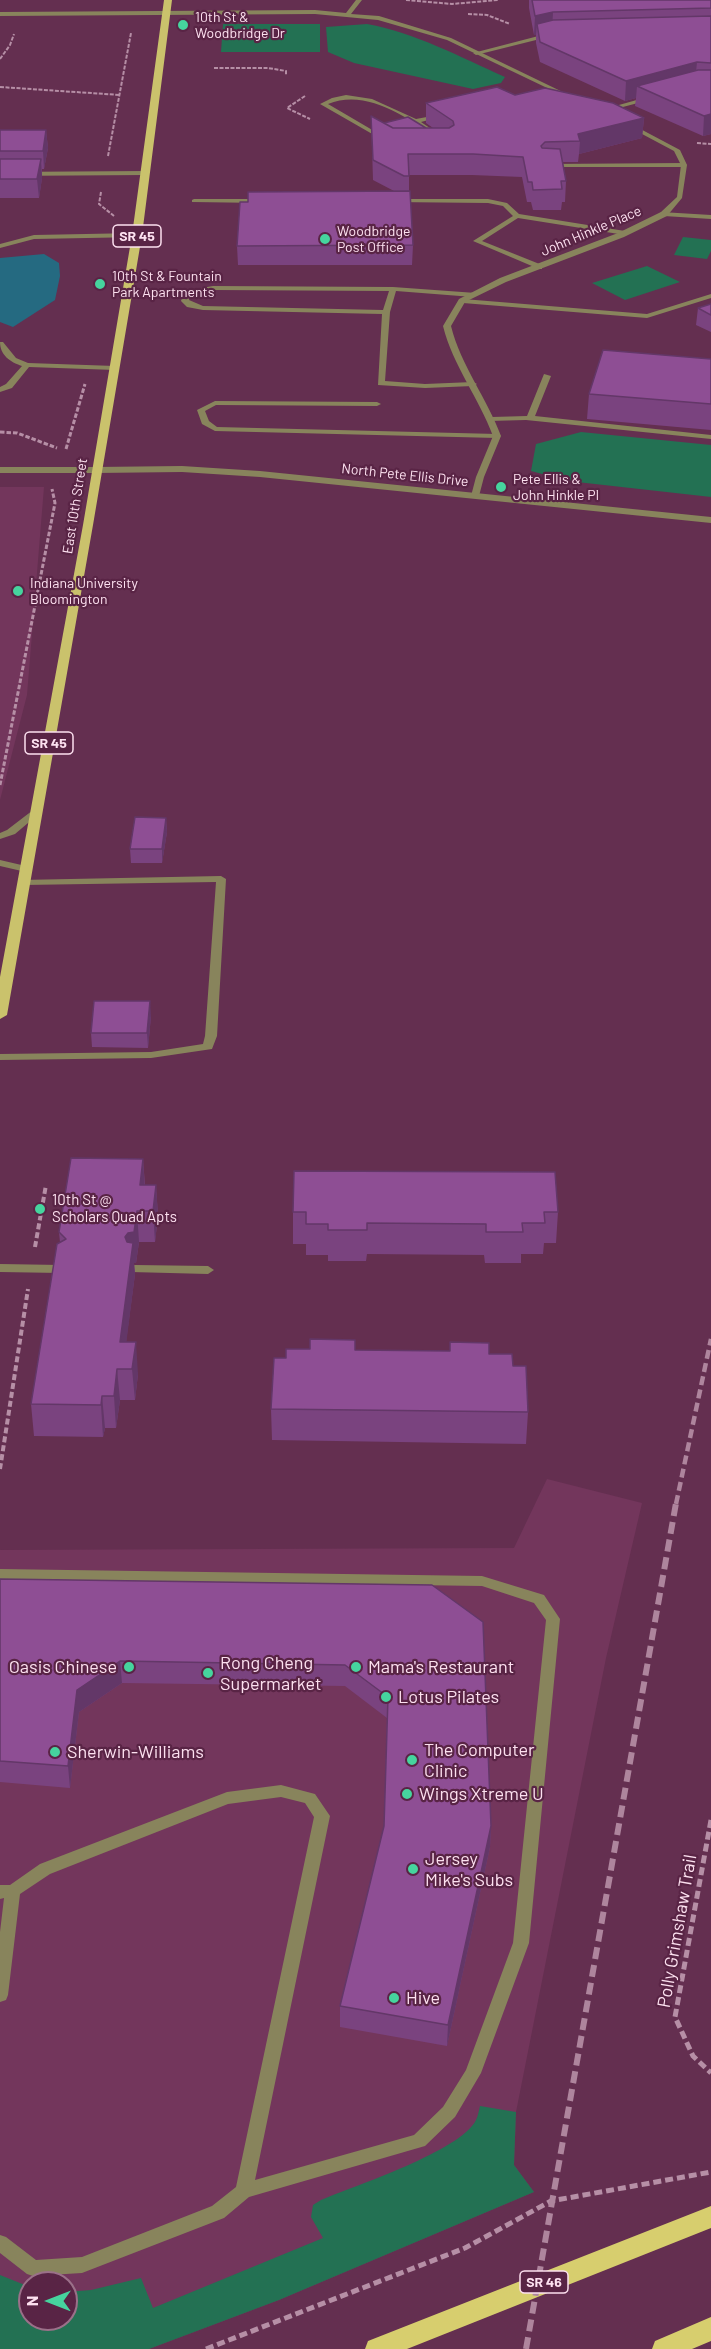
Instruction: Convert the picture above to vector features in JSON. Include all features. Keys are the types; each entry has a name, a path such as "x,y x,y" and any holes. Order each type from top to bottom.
{"highway":[{"name":"SR 46","path":"378,2349 711,2217"},
{"path":"664,2349 711,2329"}],"main road":[{"name":"East 10th Street","path":"0,1015 115,368 146,173 168,0"}],"street":[{"path":"348,14 359,0"},
{"path":"0,14 348,14 379,18 449,39 582,102"},
{"path":"476,53 562,34"},
{"path":"544,91 553,89"},
{"path":"601,111 662,95"},
{"path":"395,145 322,104 335,98 353,97 386,105 448,142"},
{"path":"592,107 611,116"},
{"path":"415,121 448,113"},
{"path":"545,166 684,165 677,150 620,121"},
{"name":"John Hinkle Place","path":"462,301 625,233 664,214 680,197 684,165"},
{"path":"0,174 146,173"},
{"path":"194,201 277,201"},
{"path":"382,201 488,201 505,204 517,216 625,233"},
{"path":"664,214 711,217"},
{"path":"517,216 477,241 539,267"},
{"path":"0,238 137,235"},
{"path":"0,246 34,237"},
{"path":"386,312 203,308 190,305 185,301 187,293 213,288 393,289 473,295"},
{"path":"393,289 386,312 381,383 425,386 473,384"},
{"path":"476,496 480,477 498,436 492,420 450,344 447,326 462,301 647,316 711,296"},
{"path":"0,344 14,360 27,366 115,368"},
{"path":"0,390 9,386 27,366"},
{"path":"530,418 548,376"},
{"path":"377,404 216,403 201,410 205,422 215,429 498,436"},
{"path":"492,420 530,418 711,437"},
{"name":"North Pete Ellis Drive","path":"0,470 182,469 260,474 711,520"},
{"path":"0,836 11,832 37,810"},
{"path":"0,863 25,876 221,879 211,1036 208,1047 151,1055 0,1057"},
{"path":"0,1268 61,1269"},
{"path":"135,1269 208,1270"},
{"path":"0,1574 482,1581 538,1599 553,1619 521,1943 473,2073 449,2112 419,2141 244,2191 218,2212 82,2265 33,2268 0,2243"},
{"path":"0,1995 7,1892 45,1869 227,1798 281,1791 310,1798 322,1816 244,2191"}],"path":[{"path":"406,0 425,3 483,3 498,0"},
{"path":"0,59 10,45 18,14"},
{"path":"468,14 487,15 515,26"},
{"path":"214,68 268,68 286,71 286,75"},
{"path":"0,87 120,95"},
{"path":"690,143 711,144"},
{"path":"0,432 17,433 65,451 90,367"},
{"path":"0,785 56,503 50,481 62,470"},
{"path":"0,1470 46,1185"},
{"name":"Polly Grimshaw Trail","path":"711,1820 675,2018 693,2056 711,2073"},
{"path":"206,2349 465,2248 551,2201 711,2172"}],"shaded area":[{"name":"Indiana University Bloomington","path":"0,487 44,487 27,695 0,800"},
{"path":"547,1479 642,1503 606,1658 516,2112 514,2165 534,2192 279,2300 149,2349 0,2349 0,1550 514,1548"}],"green space":[{"path":"223,24 320,24 320,52 221,52"},
{"path":"367,24 420,39 505,77 501,83 473,89 354,63 328,52 326,27"},
{"path":"683,237 711,240 711,251 707,259 674,255"},
{"path":"647,266 680,282 625,300 592,283"},
{"path":"581,432 711,445 711,497 568,481 531,471 536,444"},
{"path":"480,2106 516,2112 514,2165 534,2192 279,2300 149,2349 0,2349 0,2275 18,2282 18,2331 78,2331 78,2291 141,2278 153,2308 323,2238 311,2217 313,2205 429,2155 450,2144 466,2132 476,2120"}],"water":[{"path":"44,254 59,263 60,276 55,300 13,327 0,322 0,258"}],"building":[{"path":"532,0 711,0 711,8 553,12 535,16"},
{"path":"711,16 711,63 697,62 626,81 540,42 537,24 553,20"},
{"path":"698,70 711,70 711,114 704,116 637,86"},
{"path":"497,87 515,95 545,88 613,103 644,118 578,134 580,141 545,142 542,148 560,149 566,181 561,181 562,189 533,190 532,182 528,182 523,157 408,154 409,176 404,176 373,160 371,116 393,128 449,128 454,125 453,121 426,103"},
{"path":"408,117 426,128 393,128 384,123"},
{"path":"0,130 46,130 43,151 0,151"},
{"path":"0,159 41,159 37,179 0,179"},
{"name":"Woodbridge Post Office","path":"410,191 413,245 237,246 240,202 248,202 248,192"},
{"path":"711,304 711,315 698,308"},
{"path":"603,350 711,359 711,404 589,394"},
{"path":"135,817 166,818 162,849 130,849"},
{"path":"94,1001 150,1001 147,1033 91,1033"},
{"path":"71,1158 143,1159 140,1185 156,1185 153,1211 137,1211 134,1232 128,1233 125,1237 127,1242 133,1243 120,1342 136,1342 132,1369 117,1369 114,1396 102,1396 101,1405 31,1404 57,1244 66,1239 59,1232"},
{"path":"294,1171 555,1172 558,1212 544,1212 545,1223 522,1223 523,1232 486,1232 486,1224 367,1223 367,1230 328,1230 328,1224 306,1224 306,1212 293,1212"},
{"path":"310,1339 355,1340 355,1350 450,1351 450,1342 489,1343 489,1354 512,1354 513,1366 526,1366 528,1412 271,1409 274,1358 286,1358 286,1349 310,1349"},
{"path":"0,1579 432,1585 483,1622 491,1826 448,2025 340,2006 384,1826 388,1697 345,1665 120,1661 77,1690 68,1766 0,1761"}],"railway":[{"path":"676,1504 711,1339"},
{"path":"526,2349 676,1503"}],"place":[{"name":"10th St & Woodbridge Dr","path":"183,25"},
{"name":"Woodbridge Post Office","path":"325,239"},
{"name":"10th St & Fountain Park Apartments","path":"100,284"},
{"name":"Pete Ellis & John Hinkle Pl","path":"501,487"},
{"name":"Indiana University Bloomington","path":"18,591"},
{"name":"10th St @ Scholars Quad Apts","path":"40,1209"},
{"name":"Oasis Chinese","path":"129,1667"},
{"name":"Mama's Restaurant","path":"356,1667"},
{"name":"Rong Cheng Supermarket","path":"208,1673"},
{"name":"Lotus Pilates","path":"386,1697"},
{"name":"Sherwin-Williams","path":"55,1752"},
{"name":"The Computer Clinic","path":"412,1760"},
{"name":"Wings Xtreme U","path":"407,1794"},
{"name":"Jersey Mike's Subs","path":"413,1869"},
{"name":"Hive","path":"394,1998"}]}
